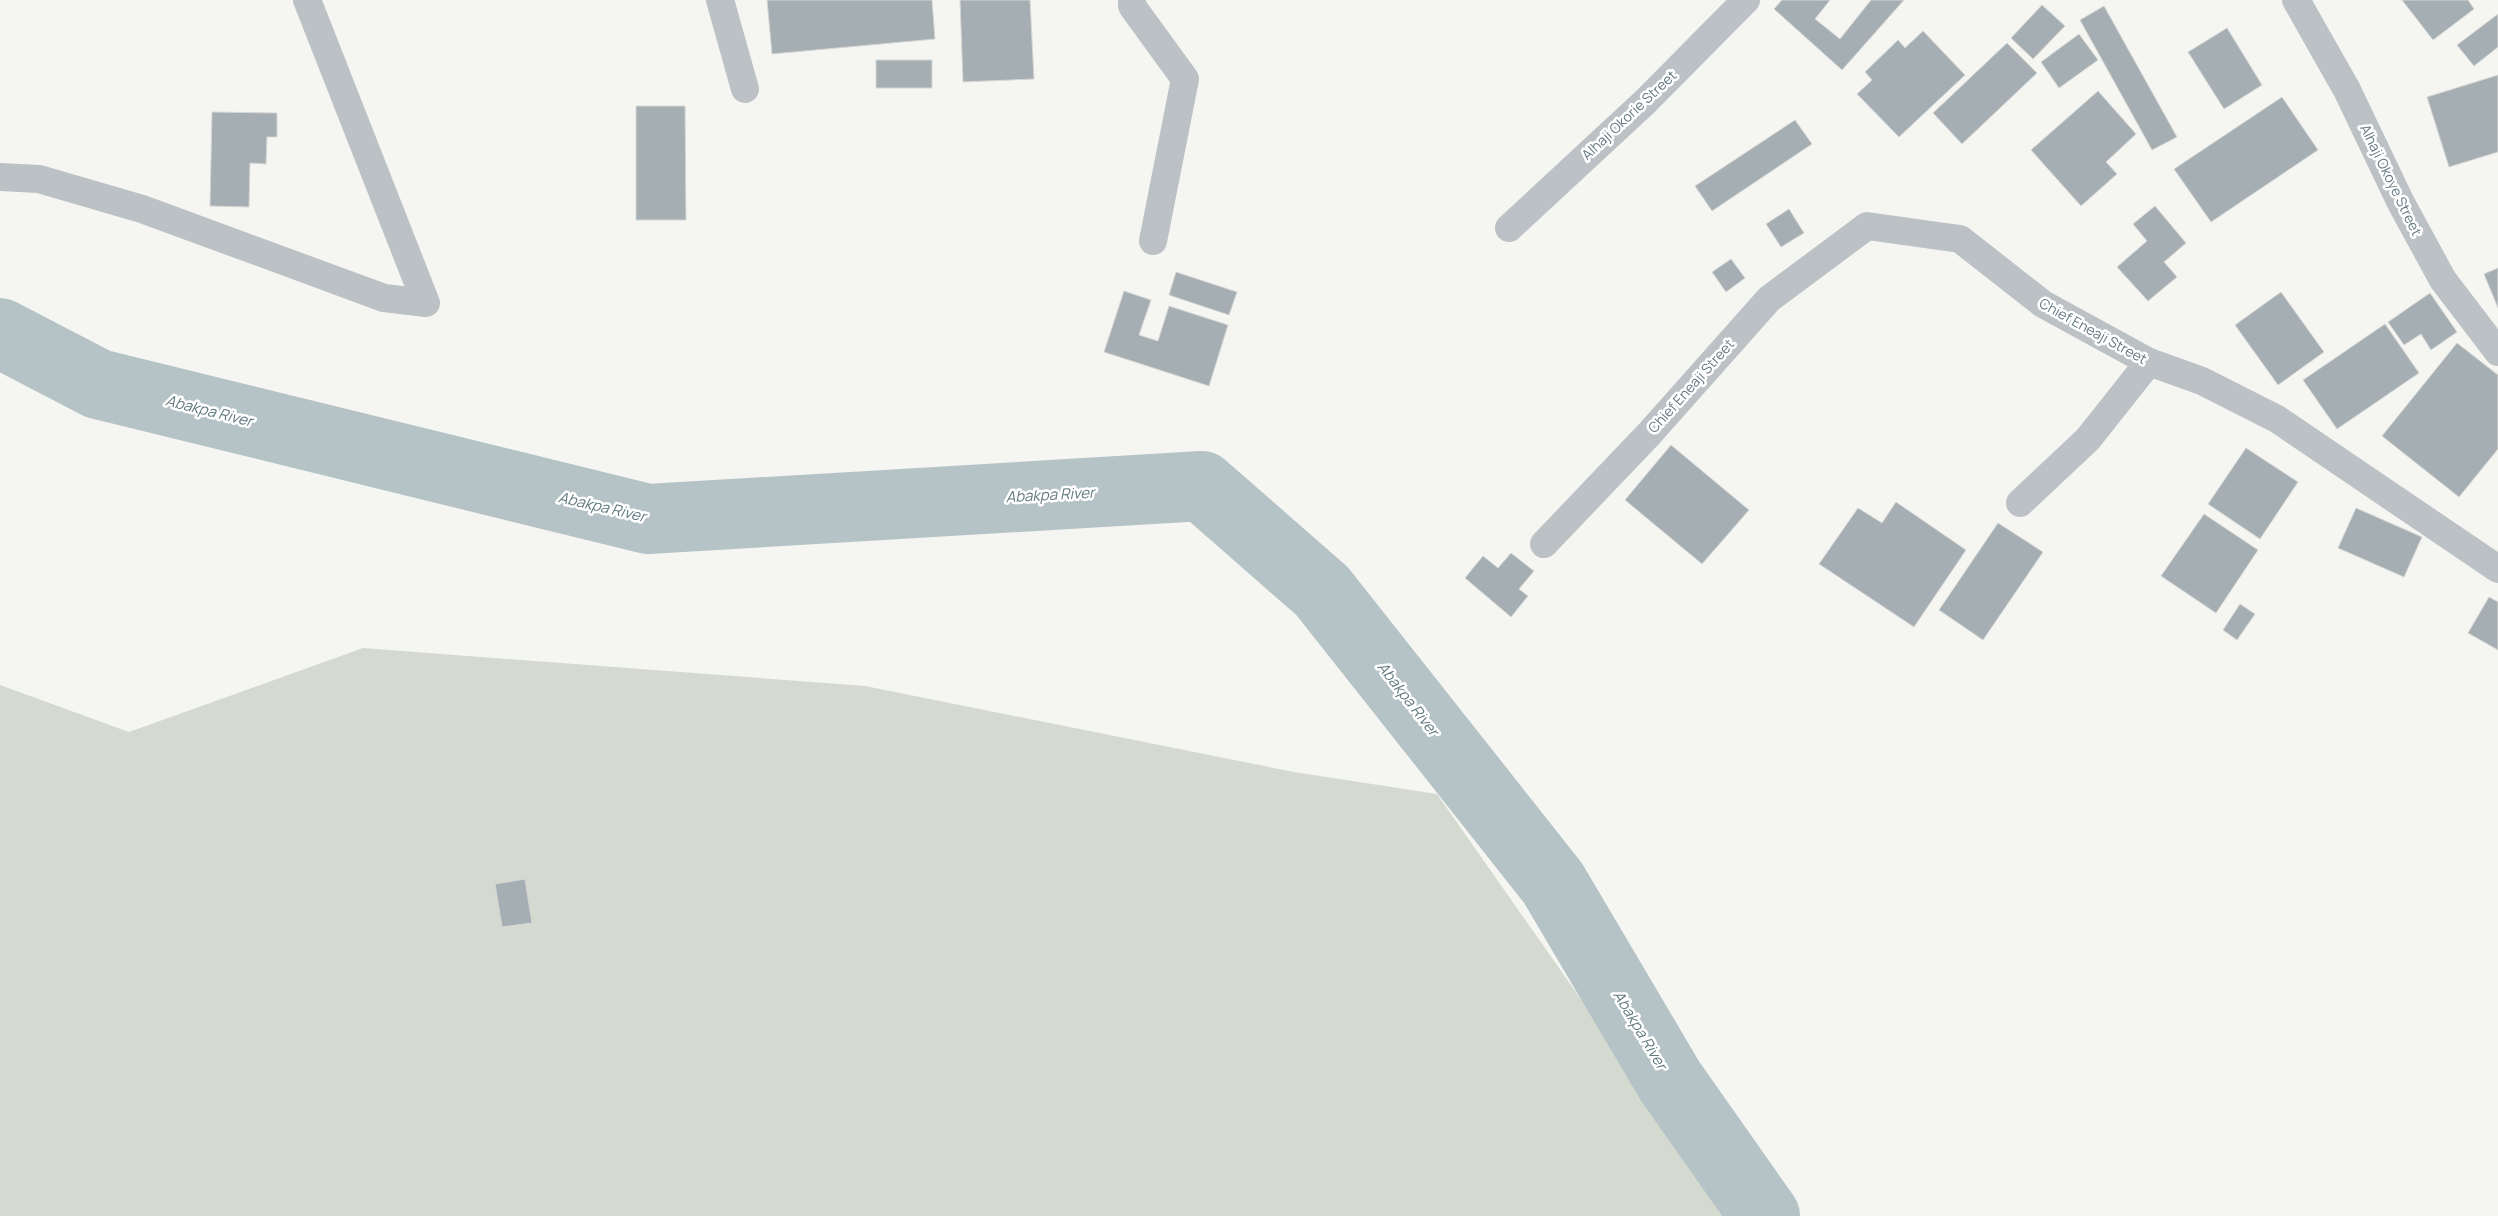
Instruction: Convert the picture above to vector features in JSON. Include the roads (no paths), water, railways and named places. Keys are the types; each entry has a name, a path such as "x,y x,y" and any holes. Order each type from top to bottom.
{"street":[{"path":"0,177 38,178 142,209 384,298 426,303 307,0"},
{"path":"720,0 745,89"},
{"path":"1132,0 1132,6 1185,79 1153,241"},
{"name":"Alhaji Okorie Street","path":"1509,228 1646,101 1746,0"},
{"name":"Alhaji Okoye Street","path":"2296,0 2347,90 2401,203 2443,280 2498,352"},
{"name":"Chief Eneaji Street","path":"1544,544 1649,434 1769,299 1867,226 1960,239 2043,304 2149,362 2202,381 2277,419 2498,569"},
{"path":"2020,503 2088,439 2149,362"}],"waterway":[{"name":"Abakpa River","path":"0,333 98,384 648,519 1202,486 1322,591 1553,883 1670,1081 1765,1216"}]}
